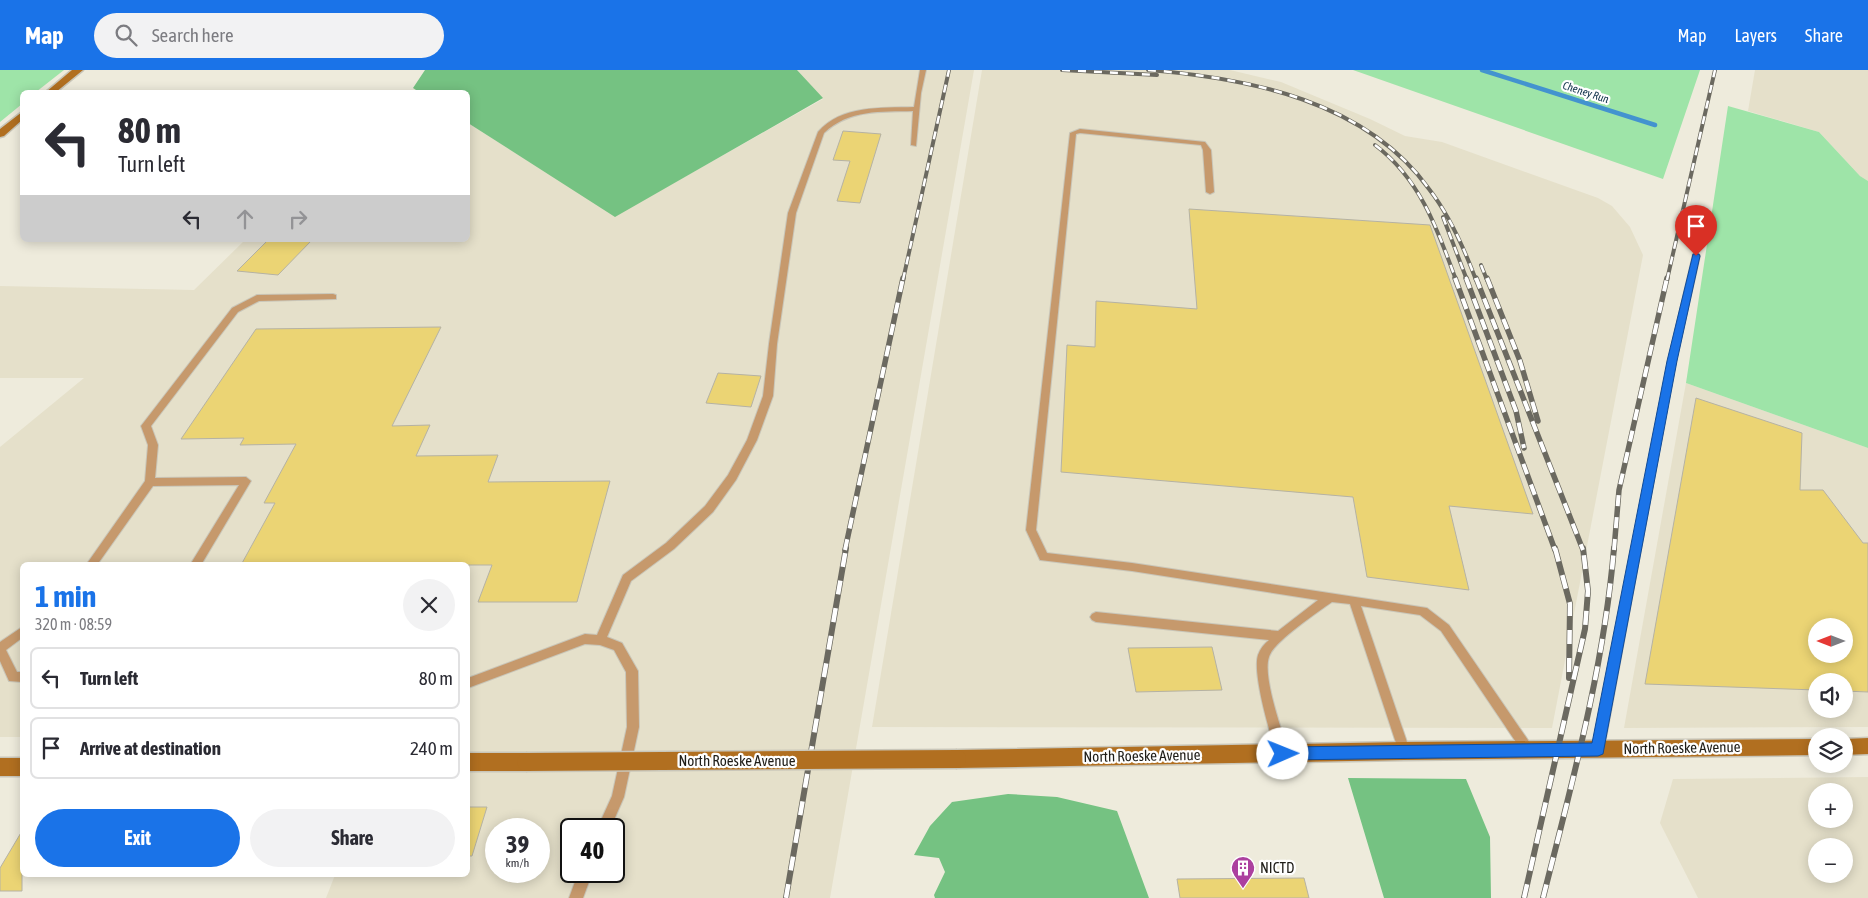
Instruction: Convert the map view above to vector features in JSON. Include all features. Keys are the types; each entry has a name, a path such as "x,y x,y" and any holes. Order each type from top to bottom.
{"street":[{"path":"53,90 78,70"},
{"path":"0,134 20,117"},
{"path":"1853,747 1868,746"},
{"name":"North Roeske Avenue","path":"470,762 957,759 1404,751 1808,747"},
{"path":"0,767 20,766"}],"lane":[{"path":"914,145 916,109 923,70"},
{"path":"600,640 627,578 670,546 709,509 732,478 752,440 768,396 773,344 792,213 821,132 827,124 840,117 852,114 916,109"},
{"path":"1210,192 1207,150 1203,143 1080,131 1073,133 1031,530 1044,557 1132,567 1423,611 1445,628 1528,750"},
{"path":"1598,749 1672,361 1696,256"},
{"path":"93,562 150,482 153,445 146,426 235,310 257,298 333,297"},
{"path":"150,482 246,482 197,562"},
{"path":"1283,754 1262,672 1263,655 1281,636 1330,597"},
{"path":"1354,601 1404,751"},
{"path":"1096,617 1281,636"},
{"path":"20,633 0,648 13,677 20,677"},
{"path":"470,682 585,639 600,640 618,646 632,671 633,728 618,797 608,818"},
{"path":"576,898 582,883"}],"shaded area":[{"path":"797,70 974,70 830,898 326,898 334,877 470,877 470,562 20,562 20,737 0,737 0,447 84,378 0,378 0,286 194,290 243,242 470,242 470,124 615,216 823,99"},
{"path":"982,70 1230,70 1281,82 1370,119 1405,136 1442,142 1598,198 1612,206 1630,227 1643,255 1552,728 872,727"},
{"path":"1755,70 1868,70 1868,181 1860,176 1819,132 1748,111"},
{"path":"1686,383 1868,448 1868,727 1624,728"},
{"path":"1868,777 1868,898 1698,898 1660,823 1673,779"}],"green space":[{"path":"0,70 64,70 39,90 20,90 20,106 0,122"},
{"path":"425,70 797,70 823,98 615,217 470,124 470,90 416,90 413,88"},
{"path":"1353,70 1700,70 1663,179"},
{"path":"1728,106 1819,132 1860,176 1868,181 1868,448 1686,383"},
{"path":"1348,778 1466,779 1490,837 1491,898 1384,898"},
{"path":"1008,794 1057,797 1117,811 1149,898 935,898 934,895 945,872 939,858 914,855 930,826 952,802"}],"building":[{"path":"843,131 881,134 860,203 837,201 850,161 833,160"},
{"path":"1189,209 1430,225 1533,514 1449,506 1469,590 1367,577 1353,497 1061,472 1067,345 1095,347 1096,301 1197,309"},
{"path":"266,242 310,242 278,275 237,271"},
{"path":"441,327 392,426 430,425 416,456 498,455 488,482 610,481 577,602 478,602 492,565 470,565 470,562 243,562 275,503 264,503 296,444 240,445 244,438 181,439 256,329"},
{"path":"718,373 761,376 751,407 706,403"},
{"path":"1696,398 1802,433 1800,490 1823,490 1863,543 1868,543 1868,692 1853,691 1853,673 1808,673 1808,690 1645,684"},
{"path":"1212,647 1222,690 1136,692 1128,648"},
{"path":"470,807 487,807 472,856 470,856"},
{"path":"20,834 20,877 22,877 22,891 0,891 0,868"},
{"name":"NICTD","path":"1304,878 1309,898 1180,898 1177,879"}],"waterway":[{"name":"Cheney Run","path":"1482,70 1655,125"}],"railway":[{"path":"903,280 949,70"},
{"path":"1062,70 1157,75"},
{"path":"1148,70 1226,80 1265,88 1303,100 1339,115 1373,134 1403,159 1437,199 1456,233 1476,280"},
{"path":"1667,280 1715,70"},
{"path":"1375,145 1391,158 1415,189 1434,223 1456,280"},
{"path":"1443,217 1467,280"},
{"path":"1481,265 1487,280"},
{"path":"845,550 903,278"},
{"path":"1455,278 1555,550"},
{"path":"1466,278 1516,411 1524,448"},
{"path":"1476,278 1583,550"},
{"path":"1487,278 1520,361 1538,421"},
{"path":"1614,550 1619,490 1667,278"},
{"path":"786,898 846,548"},
{"path":"1555,548 1570,604 1569,678"},
{"path":"1524,898 1585,629 1588,591 1583,548"},
{"path":"1543,898 1576,768 1595,681 1603,637 1614,548"}],"place":[{"name":"NICTD","path":"1243,889"}],"route":[{"path":"1283,754 1598,749 1672,361 1696,256"}]}
